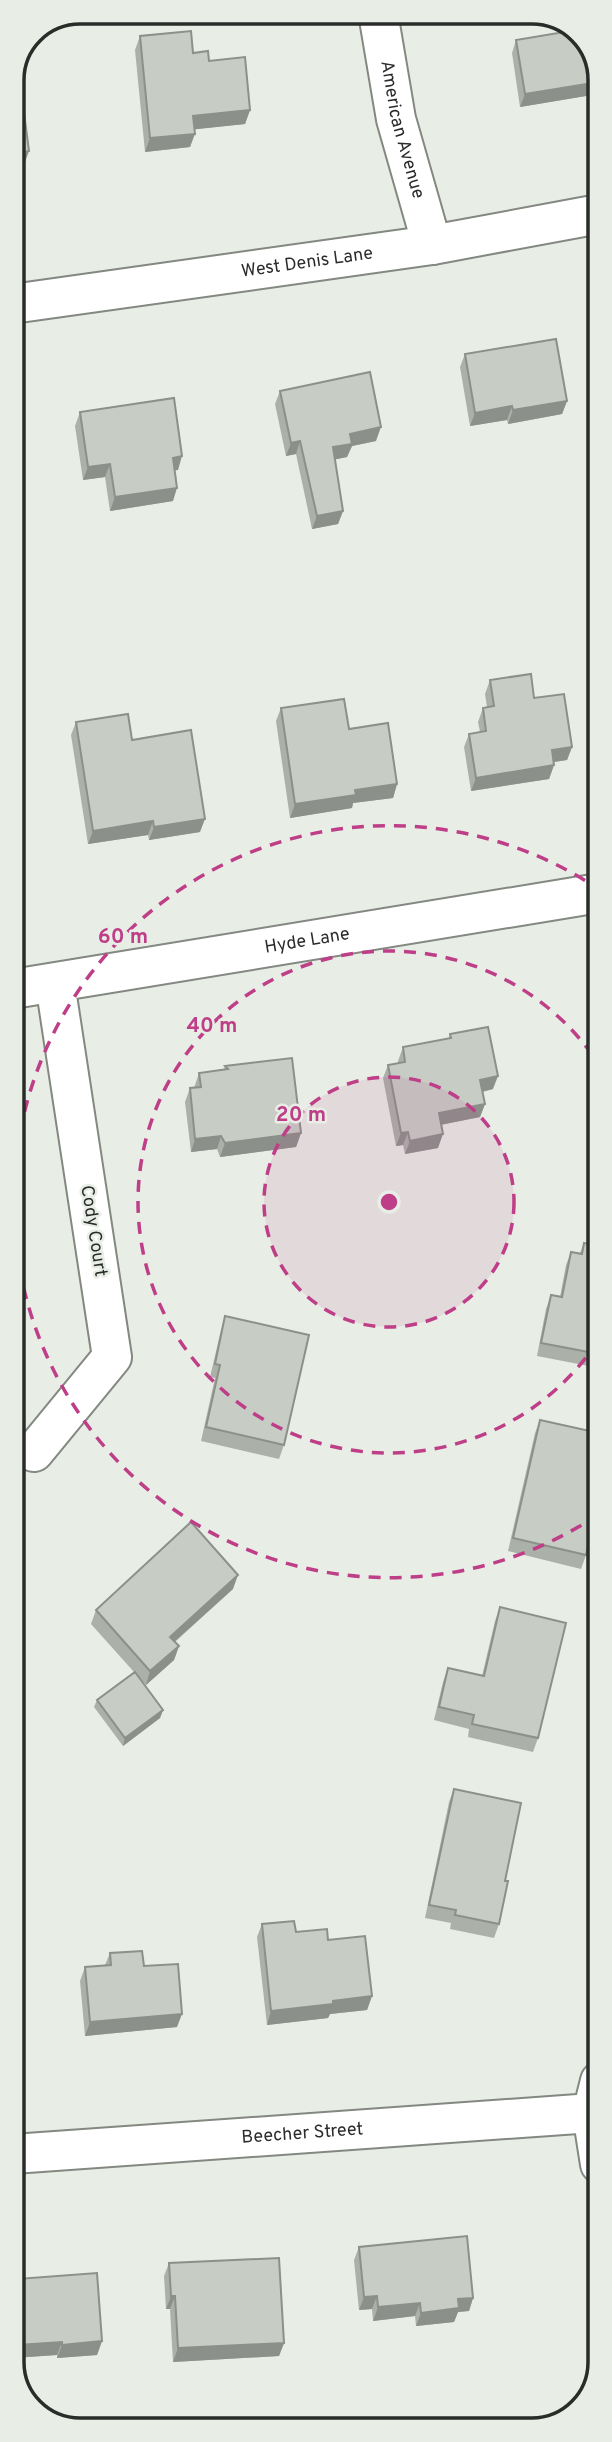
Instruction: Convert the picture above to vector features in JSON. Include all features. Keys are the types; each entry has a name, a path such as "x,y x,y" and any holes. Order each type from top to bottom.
{"street":[{"name":"American Avenue","path":"379,25 396,119 432,245"},
{"name":"West Denis Lane","path":"24,302 432,245 588,216"},
{"name":"Hyde Lane","path":"24,987 588,895"},
{"name":"Cody Court","path":"34,1452 112,1357 55,983"},
{"name":"Beecher Street","path":"24,2153 588,2098"}],"building":[{"path":"191,31 193,53 208,51 209,61 245,57 250,110 193,116 195,134 150,138 140,36"},
{"path":"562,34 580,53 588,84 525,94 516,40"},
{"path":"24,113 29,151 24,152"},
{"path":"556,339 567,401 513,410 512,406 475,413 465,354"},
{"path":"370,372 381,427 350,434 352,444 333,447 343,511 317,516 300,441 291,443 280,391"},
{"path":"174,398 182,456 173,458 177,488 115,497 110,464 88,467 80,412"},
{"path":"531,674 534,698 564,694 572,747 552,750 554,765 476,778 469,734 486,731 483,708 494,706 490,680"},
{"path":"344,699 349,729 388,723 397,784 355,790 356,795 295,804 281,708"},
{"path":"128,714 132,740 191,730 205,819 154,827 153,821 93,831 76,722"},
{"path":"488,1027 498,1076 480,1080 485,1104 439,1113 443,1134 410,1141 408,1132 401,1133 388,1065 405,1062 403,1047 451,1038 450,1034"},
{"path":"292,1058 301,1133 225,1143 221,1136 195,1139 190,1088 201,1087 199,1073 228,1069 225,1066"},
{"path":"584,1243 588,1244 588,1352 541,1343 551,1295 562,1297 571,1252 582,1254"},
{"path":"225,1316 309,1335 284,1445 206,1427 220,1365 215,1364"},
{"path":"540,1420 588,1431 586,1555 513,1538"},
{"path":"191,1522 238,1575 170,1637 179,1646 150,1671 96,1610"},
{"path":"500,1607 566,1623 538,1738 472,1724 474,1715 439,1707 448,1668 484,1676"},
{"path":"135,1672 163,1710 125,1738 97,1700"},
{"path":"454,1789 521,1803 499,1924 455,1915 456,1910 429,1905"},
{"path":"294,1921 296,1932 327,1929 328,1940 365,1936 372,1996 333,2001 333,2004 271,2011 262,1924"},
{"path":"142,1951 144,1966 178,1964 182,2014 90,2022 85,1967 111,1965 110,1953"},
{"path":"467,2236 473,2298 458,2299 459,2308 421,2313 420,2303 378,2307 377,2296 364,2297 359,2247"},
{"path":"279,2258 284,2343 178,2348 175,2296 171,2296 169,2263"},
{"path":"97,2273 102,2341 62,2345 62,2342 24,2345 24,2279"}]}
